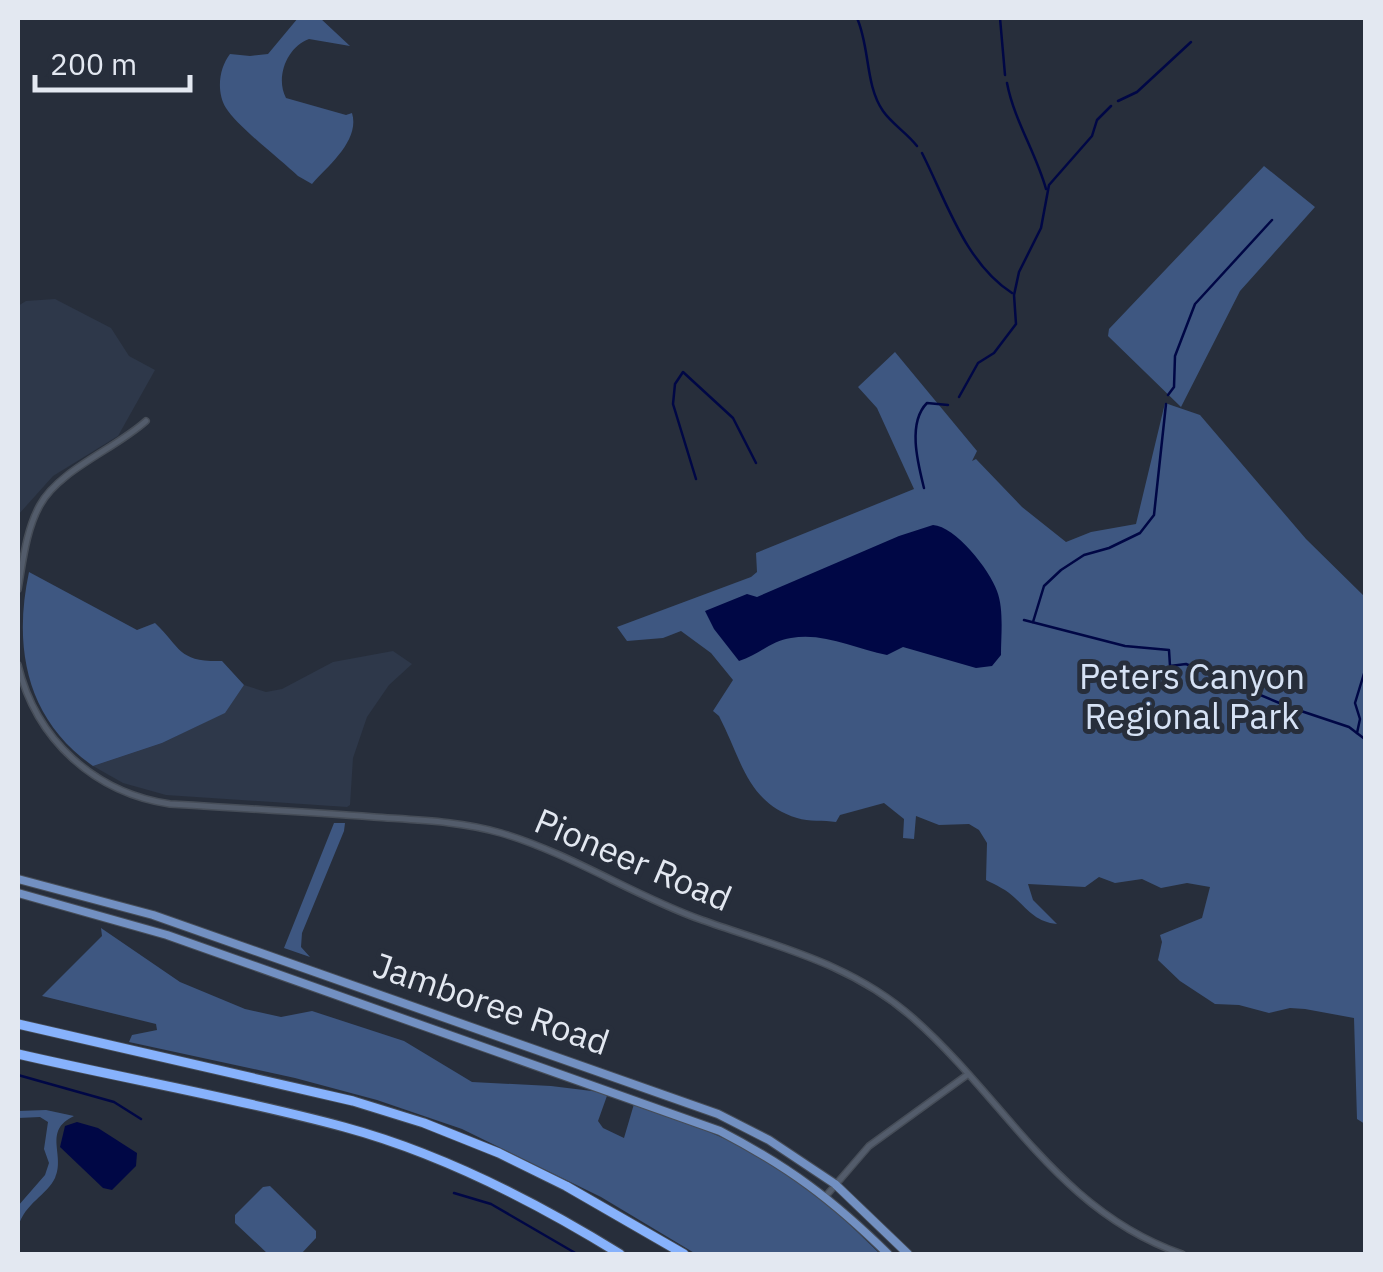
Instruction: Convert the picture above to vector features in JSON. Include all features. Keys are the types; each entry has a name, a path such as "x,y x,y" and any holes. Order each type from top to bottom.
{"highway":[{"path":"18,1024 354,1101 424,1123 566,1186 684,1254"},
{"path":"18,1054 345,1128 409,1148 532,1204 620,1254"}],"main road":[{"name":"Jamboree Road","path":"18,879 170,921 718,1114 769,1140 835,1184 908,1254"},
{"name":"Jamboree Road","path":"18,893 167,934 720,1131 792,1170 888,1254"}],"street":[{"path":"18,590 33,520 46,494 146,421"},
{"name":"Pioneer Road","path":"18,666 34,711 49,734 72,760 116,789 170,804 440,822 525,840 687,914 809,954 852,974 912,1017 1071,1189 1130,1231 1182,1254"},
{"path":"825,1197 886,1131 967,1075"}],"shaded area":[{"path":"55,299 111,328 129,356 155,370 118,436 53,476 18,515 18,306 26,301"},
{"path":"933,525 942,527 971,550 997,591 1001,655 992,666 976,668 903,647 887,655 828,639 803,637 777,642 739,661 705,611 747,594 757,597"},
{"path":"393,651 412,664 389,685 367,717 353,758 347,807 166,795 123,783 93,766 162,743 224,713 244,685 266,692 282,689 333,662"},
{"path":"77,1122 98,1128 137,1153 136,1166 112,1190 103,1188 60,1147 65,1126"}],"green space":[{"path":"298,18 320,18 350,46 309,39 295,49 285,64 282,81 286,98 346,115 352,113 348,142 312,184 239,124 226,108 220,88 223,66 230,54 268,54"},
{"path":"1264,166 1315,207 1240,291 1181,407 1108,336 1109,329"},
{"name":"Peters Canyon Regional Park","path":"895,352 977,451 972,461 976,459 1022,507 1066,542 1091,532 1136,524 1165,403 1200,415 1306,539 1365,597 1365,1124 1357,1119 1354,1018 1305,1009 1269,1013 1215,1004 1180,981 1158,960 1160,935 1202,918 1210,887 1187,883 1161,888 1142,879 1115,883 1099,877 1085,887 1028,884 1033,900 1057,924 1050,923 986,880 987,843 979,830 969,824 939,825 916,816 914,839 903,838 904,819 884,803 840,815 836,822 802,819 780,811 756,790 713,711 733,680 711,653 681,631 663,638 627,641 617,627 751,577 757,572 756,553 914,489 877,408 858,387"},
{"path":"29,572 137,630 155,623 182,652 197,659 222,661 244,685 225,713 162,743 93,766 52,726 30,680 23,627"},
{"path":"334,823 345,823 344,831 302,933 301,947 310,957 284,948"},
{"path":"101,928 180,982 245,1009 281,1017 312,1011 404,1041 472,1082 608,1093 598,1121 603,1128 624,1138 634,1104 710,1132 789,1174 880,1254 696,1254 601,1197 462,1129 295,1078 129,1042 132,1035 157,1030 156,1024 42,996 102,936"},
{"path":"46,1110 74,1116 59,1129 55,1178 18,1227 18,1206 45,1175 49,1163 44,1149 48,1122 40,1117 18,1118 18,1111"},
{"path":"270,1186 316,1231 316,1238 301,1254 268,1254 235,1223 235,1215 263,1187"}],"waterway":[{"path":"857,18 877,101 917,146"},
{"path":"1000,18 1005,75"},
{"path":"1118,101 1137,92 1191,42"},
{"path":"1007,83 1046,189"},
{"path":"959,397 978,363 994,353 1016,324 1014,295 1019,272 1041,228 1049,185 1092,136 1097,120 1111,106"},
{"path":"922,153 969,248 981,265 1012,293"},
{"path":"1168,395 1174,387 1175,356 1195,304 1272,220"},
{"path":"696,479 673,404 675,384 683,372 733,418 756,463"},
{"path":"924,488 916,444 917,421 927,403 948,405"},
{"path":"1033,622 1044,586 1061,570 1084,555 1140,533 1154,515 1166,404"},
{"path":"1024,620 1125,646 1169,650 1170,666 1186,664 1349,727 1366,740"},
{"path":"1357,733 1360,719 1355,703 1366,667"},
{"path":"18,1075 114,1102 141,1119"},
{"path":"454,1193 491,1204 577,1254"}]}
